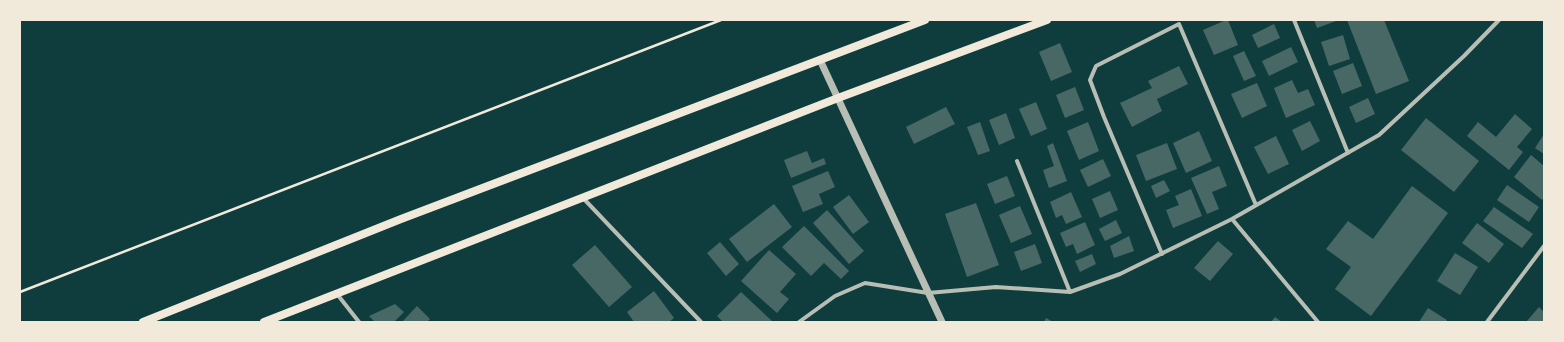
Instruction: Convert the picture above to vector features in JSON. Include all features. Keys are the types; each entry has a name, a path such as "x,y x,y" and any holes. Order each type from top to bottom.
{"main road":[{"path":"143,322 401,219 925,20"},
{"path":"264,322 838,98 1047,20"}],"street":[{"path":"1294,20 1348,153"},
{"path":"799,322 835,296 865,283 928,292 996,287 1070,292 1120,274 1232,219 1379,135 1464,56 1499,20"},
{"path":"1162,254 1104,117 1090,80 1096,66 1179,22 1256,205"},
{"path":"820,60 942,322"},
{"path":"1017,161 1070,292"},
{"path":"583,198 701,322"},
{"path":"1232,219 1318,322"},
{"path":"1487,322 1544,246"},
{"path":"337,294 359,322"}],"path":[{"path":"20,292 721,20"}],"building":[{"path":"1228,20 1238,45 1214,55 1203,30"},
{"path":"1314,20 1339,20 1317,28"},
{"path":"1347,20 1384,20 1409,81 1376,94"},
{"path":"1274,24 1280,38 1258,48 1252,35"},
{"path":"1343,35 1350,59 1329,66 1321,42"},
{"path":"1060,43 1072,72 1051,81 1039,52"},
{"path":"1291,47 1298,62 1269,76 1262,61"},
{"path":"1244,51 1256,76 1244,81 1233,56"},
{"path":"1353,63 1362,86 1342,94 1333,71"},
{"path":"1179,66 1188,84 1157,99 1162,111 1132,127 1120,103 1152,88 1148,81"},
{"path":"1292,80 1298,93 1308,89 1315,105 1286,118 1274,88"},
{"path":"1257,83 1267,106 1242,118 1231,94"},
{"path":"1075,87 1084,110 1065,118 1056,95"},
{"path":"1368,98 1375,114 1356,123 1349,107"},
{"path":"1036,102 1047,129 1031,136 1019,109"},
{"path":"946,107 955,124 914,144 906,127"},
{"path":"1006,113 1015,138 999,145 989,120"},
{"path":"1515,114 1532,129 1517,147 1523,152 1509,170 1467,136 1478,122 1496,137"},
{"path":"1426,118 1479,161 1454,192 1401,150"},
{"path":"1310,121 1320,141 1302,151 1292,130"},
{"path":"980,122 990,151 978,155 967,127"},
{"path":"1088,122 1099,151 1079,160 1067,131"},
{"path":"1199,131 1212,161 1186,173 1173,143"},
{"path":"1544,134 1544,154 1535,148"},
{"path":"1276,136 1289,164 1268,174 1254,147"},
{"path":"1053,143 1067,181 1049,188 1043,170 1054,166 1047,146"},
{"path":"1167,143 1177,169 1146,181 1136,155"},
{"path":"807,151 812,163 824,158 826,164 791,178 784,160"},
{"path":"1531,155 1544,166 1544,197 1542,200 1514,177"},
{"path":"1103,159 1111,176 1088,187 1080,170"},
{"path":"1219,166 1227,186 1212,192 1219,209 1207,214 1191,178"},
{"path":"828,171 835,187 819,194 823,204 803,212 792,186"},
{"path":"1007,176 1015,196 995,204 987,184"},
{"path":"1164,180 1170,191 1156,198 1151,186"},
{"path":"1507,185 1539,207 1529,222 1497,200"},
{"path":"1412,186 1448,213 1371,316 1335,289 1351,267 1326,249 1348,221 1373,239"},
{"path":"1191,189 1202,216 1173,228 1166,210 1179,205 1175,196"},
{"path":"1110,191 1118,210 1100,218 1092,199"},
{"path":"1071,192 1082,217 1066,224 1062,215 1056,218 1050,202"},
{"path":"849,195 869,222 853,234 833,207"},
{"path":"976,203 999,265 967,277 945,214"},
{"path":"774,204 792,227 747,262 729,239"},
{"path":"1020,206 1032,234 1011,243 999,215"},
{"path":"1494,207 1533,234 1522,248 1483,221"},
{"path":"827,210 864,251 849,264 813,223"},
{"path":"1116,220 1122,233 1105,241 1099,229"},
{"path":"1085,222 1095,245 1077,254 1073,244 1066,247 1060,233"},
{"path":"1477,223 1504,244 1489,263 1462,243"},
{"path":"804,226 849,271 841,279 824,263 811,276 782,247"},
{"path":"1129,236 1134,251 1114,258 1110,246"},
{"path":"1218,241 1233,254 1210,281 1194,268"},
{"path":"720,242 739,264 726,276 707,253"},
{"path":"1035,244 1042,263 1021,271 1014,252"},
{"path":"595,245 632,287 609,307 572,265"},
{"path":"769,250 796,274 780,292 789,299 777,313 741,281"},
{"path":"1455,253 1478,267 1460,295 1437,281"},
{"path":"1092,254 1096,264 1080,272 1075,261"},
{"path":"654,291 674,318 669,322 634,322 627,312"},
{"path":"741,292 773,322 723,322 717,316"},
{"path":"395,304 404,312 394,322 375,322 369,316"},
{"path":"417,306 430,319 427,322 402,322"},
{"path":"1539,307 1544,312 1544,322 1526,322"},
{"path":"1428,308 1447,320 1446,322 1419,322"},
{"path":"1275,317 1282,322 1271,322"},
{"path":"1046,318 1053,322 1044,322"}]}
